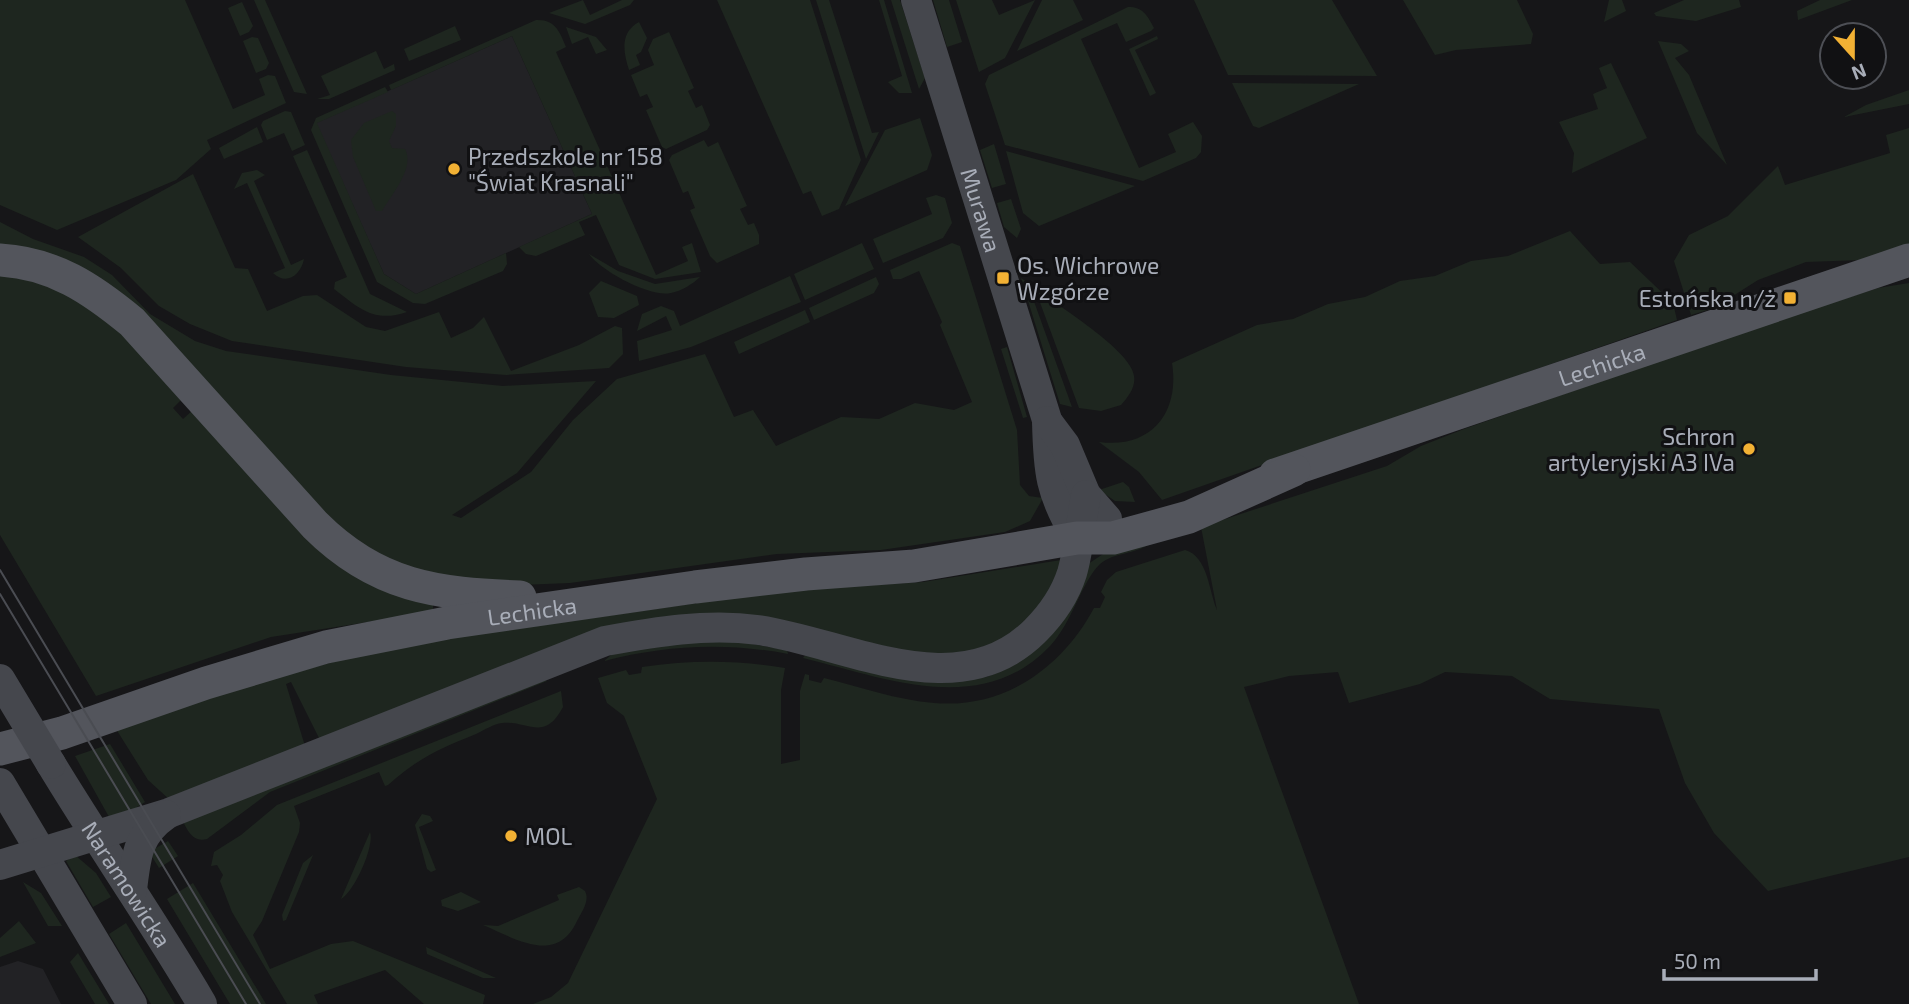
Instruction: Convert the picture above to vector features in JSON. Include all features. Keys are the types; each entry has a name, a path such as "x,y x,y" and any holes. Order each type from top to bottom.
{"main road":[{"path":"0,260 25,261 55,271 73,278 101,296 132,323 315,526 330,540 370,566 408,584 452,594 613,600"},
{"name":"Lechicka","path":"0,749 62,733 206,683 326,647 447,623 806,574 914,566 1077,538 1114,538 1164,525 1294,470 1790,298 1909,260"},
{"name":"Lechicka","path":"1077,538 1096,507 1294,470"}],"street":[{"name":"Murawa","path":"916,0 1047,420 1057,505 1077,538"},
{"name":"Murawa","path":"1047,420 1065,445 1096,507"},
{"name":"Lechicka","path":"0,865 169,813 605,641 663,631 713,628 757,630 929,669 979,665 1012,650 1044,622 1072,573 1077,538"},
{"name":"Naramowicka","path":"0,679 95,836 132,890 202,1004"},
{"path":"0,782 132,1004"},
{"path":"132,890 138,845 153,824 169,813"}],"shaded area":[{"path":"0,0 185,0 233,109 265,95 259,79 268,75 275,76 286,103 207,140 211,149 176,180 57,230 0,205"},
{"path":"254,0 265,0 307,94 294,92"},
{"path":"583,0 590,15 622,0 634,0 630,5 585,24 549,13"},
{"path":"717,0 810,0 861,160 839,209 822,216 811,191 803,194"},
{"path":"816,0 829,0 872,133 879,132 866,159"},
{"path":"879,0 884,0 912,93 899,93 888,82 902,76"},
{"path":"891,0 900,0 925,78 919,89"},
{"path":"933,0 949,0 962,42 947,47"},
{"path":"956,0 992,0 999,15 1035,0 1005,58 979,72"},
{"path":"1042,0 1073,0 1083,20 1017,51"},
{"path":"1194,0 1332,0 1377,76 1228,75"},
{"path":"1403,0 1517,0 1533,34 1531,44 1456,50 1435,55"},
{"path":"1609,0 1622,0 1626,11 1604,22"},
{"path":"1684,0 1739,0 1741,7 1696,21 1656,16 1654,13"},
{"path":"1820,0 1852,0 1798,20 1797,11"},
{"path":"242,2 253,26 249,32 240,36 228,8"},
{"path":"1128,7 1137,8 1144,13 1154,28 1126,42 1117,23 1081,39 1139,168 1176,152 1168,134 1193,122 1202,136 1201,152 1196,158 1143,181 1005,145 985,84 989,75"},
{"path":"536,20 552,24 561,36 566,47 556,52 656,275 688,261 682,247 692,243 701,272 655,279 619,265 596,215 579,222 585,235 536,256 526,254 519,247 592,214 512,36 391,90 389,85"},
{"path":"639,22 647,38 641,52 636,55 640,65 629,70 625,56 626,37"},
{"path":"455,26 461,40 409,61 404,49"},
{"path":"566,27 596,37 607,50 596,54 588,37 572,44"},
{"path":"669,32 694,88 688,91 696,108 702,105 710,125 707,130 666,149 662,147 646,110 653,107 647,94 640,97 631,75 654,65 648,50 653,39"},
{"name":"Przedszkole nr 158 \"Świat Krasnali\"","path":"512,36 592,214 416,294 384,274 316,123"},
{"path":"1157,36 1158,39 1135,50 1156,93 1150,96 1129,49"},
{"path":"252,37 258,38 269,63 266,69 256,73 243,41"},
{"path":"1658,41 1681,44 1689,51 1675,58 1689,75 1727,165 1697,133"},
{"path":"376,51 384,69 394,64 395,70 329,99 317,99 330,95 321,76"},
{"path":"1611,63 1647,138 1572,173 1574,153 1559,122 1598,109 1593,94 1607,88 1599,68"},
{"path":"1232,83 1359,84 1259,128 1253,126"},
{"path":"385,87 388,92 317,123 384,274 416,294 506,253 507,264 503,271 425,304 413,303 377,282 311,130 316,118"},
{"path":"1909,90 1909,104 1844,117 1866,105"},
{"path":"285,111 291,112 305,145 292,151 284,133 267,140 261,125 263,121"},
{"path":"392,111 396,114 396,126 389,141 392,148 405,149 407,164 401,181 382,211 376,211 353,157 351,140 364,123"},
{"path":"920,118 932,155 927,170 845,206 885,130"},
{"path":"257,127 263,142 224,159 219,148"},
{"path":"1909,128 1909,246 1862,260 1806,262 1758,280 1714,308 1691,315 1674,261 1689,235 1728,216 1778,166 1785,185 1890,153 1886,135"},
{"path":"704,140 708,147 718,142 747,206 740,209 748,225 754,223 759,235 759,244 717,263 710,256 690,210 695,208 688,191 683,193 669,160 672,155"},
{"path":"994,144 1006,184 992,188 980,150"},
{"path":"307,150 370,294 407,312 376,315 360,308 334,289 335,282 347,277 293,156"},
{"path":"1006,151 1135,186 1039,226 1023,213"},
{"path":"257,170 265,175 254,181 291,265 304,259 300,270 288,279 273,273 285,268 247,183 234,189 242,173"},
{"path":"193,174 235,268 248,269 267,311 303,296 317,295 366,327 385,331 439,312 451,338 473,328 484,317 511,371 579,345 615,326 622,328 623,354 609,368 506,375 406,367 232,341 190,324 159,306 121,268 78,237"},
{"path":"936,195 945,198 952,223 943,238 883,263 873,239 932,214 926,198"},
{"path":"1011,199 1021,229 1017,238 1004,227 997,203"},
{"path":"0,222 33,239 84,257 112,275 150,314 195,341 226,351 391,375 503,386 596,381 517,473 452,515 461,518 531,472 573,420 617,379 705,354 734,417 753,410 776,446 841,417 879,419 915,403 954,410 972,402 940,325 942,322 919,271 901,279 893,279 890,270 952,243 960,246 1017,430 1020,485 1029,496 1043,498 1030,521 1005,532 881,550 777,554 570,583 496,586 397,566 344,533 127,300 0,245"},
{"path":"1570,231 1600,264 1630,262 1673,303 1677,320 1162,500 1139,472 1099,442 1133,440 1158,424 1171,397 1172,363 1257,325 1293,319 1328,304 1365,297 1400,281 1435,276 1471,261 1508,256"},
{"path":"862,243 874,269 805,300 794,274"},
{"path":"589,254 618,271 655,284 700,277 675,292 651,291 615,275"},
{"path":"0,271 86,299 184,397 173,408 183,419 194,409 433,604 433,612 271,637 96,696 0,535"},
{"path":"790,276 801,302 691,347 639,361 637,341 672,330 666,316 637,331 642,314 661,306 674,311 680,326"},
{"path":"876,277 879,284 874,293 814,320 809,308"},
{"path":"1021,278 1027,282 1072,407 1060,404"},
{"path":"601,281 637,296 639,305 614,318 598,317 589,293"},
{"path":"1909,283 1909,857 1768,891 1714,833 1685,783 1659,709 1550,699 1512,676 1445,672 1420,684 1349,703 1338,672 1289,676 1244,687 1359,1004 533,1004 551,997 568,983 657,799 624,716 607,703 598,678 626,670 629,675 641,673 642,667 678,663 731,662 785,668 781,690 781,764 800,760 800,691 805,674 809,675 809,680 821,683 824,678 892,696 934,703 960,703 1007,691 1048,666 1065,649 1094,608 1100,608 1105,597 1101,592 1107,580 1116,572 1185,550 1199,559 1217,610 1201,527 1387,466 1421,446 1464,429 1762,325 1878,288"},
{"path":"1035,289 1107,341 1130,366 1134,384 1121,405 1101,411 1079,408"},
{"path":"805,310 810,322 739,354 734,342"},
{"path":"1007,347 1027,417 1023,418 1001,349"},
{"path":"1123,482 1129,487 1135,502 1115,501 1099,490"},
{"path":"1149,544 1111,557 1100,564 1065,626 1050,646 1023,668 994,681 964,687 932,686 899,682 803,658 806,654 936,682 987,677 1018,663 1046,641 1088,564 1109,550"},
{"path":"1061,560 1056,584 1017,636 940,660 734,616 320,740 291,682 286,684 305,746 170,800 148,780 116,729 223,692 388,647 782,591 923,582"},
{"path":"724,639 787,650 788,654 741,648 695,647 650,651 604,661 616,651"},
{"path":"542,679 547,681 270,792 207,839 195,838 182,820"},
{"path":"561,691 563,707 549,724 535,727 502,723 429,755 388,785 385,786 379,772 294,806 300,823 299,832 262,921 253,935 270,969 331,944 353,941 485,995 483,1004 424,1004 385,970 314,995 318,1004 287,1004 232,912 220,881 223,875 217,865 211,866 214,852 241,835 277,805"},
{"path":"110,744 145,802 128,813 109,817 75,756"},
{"path":"422,814 430,816 433,821 419,827 436,870 431,872 427,869 415,825"},
{"path":"370,832 371,839 362,868 352,888 341,899"},
{"path":"168,841 178,856 159,868 149,852"},
{"path":"75,855 96,873 111,897 93,907 66,861"},
{"path":"313,855 286,920 283,921 282,915 303,863"},
{"path":"23,882 41,893 62,926 48,926"},
{"path":"193,883 266,1004 230,1004 167,899"},
{"path":"579,887 585,891 585,906 569,934 559,942 535,945 483,925 498,926 559,900 557,895"},
{"path":"461,892 481,902 458,911 442,906 441,900"},
{"path":"19,921 36,943 0,957 0,938"},
{"path":"126,923 175,1004 151,1004 109,934"},
{"path":"426,947 496,978 483,978 427,954"},
{"path":"78,953 109,1004 95,1004 70,962"},
{"path":"18,961 43,969 61,1004 0,1004 0,967"}],"tram line":[{"path":"0,570 260,1004"},
{"path":"0,594 246,1004"}],"place":[{"name":"Przedszkole nr 158 \"Świat Krasnali\"","path":"454,169"},
{"name":"Os. Wichrowe Wzgórze","path":"1003,278"},
{"name":"Estońska n/ż","path":"1790,298"},
{"name":"Schron artyleryjski A3 IVa","path":"1749,449"},
{"name":"MOL","path":"511,836"}]}
